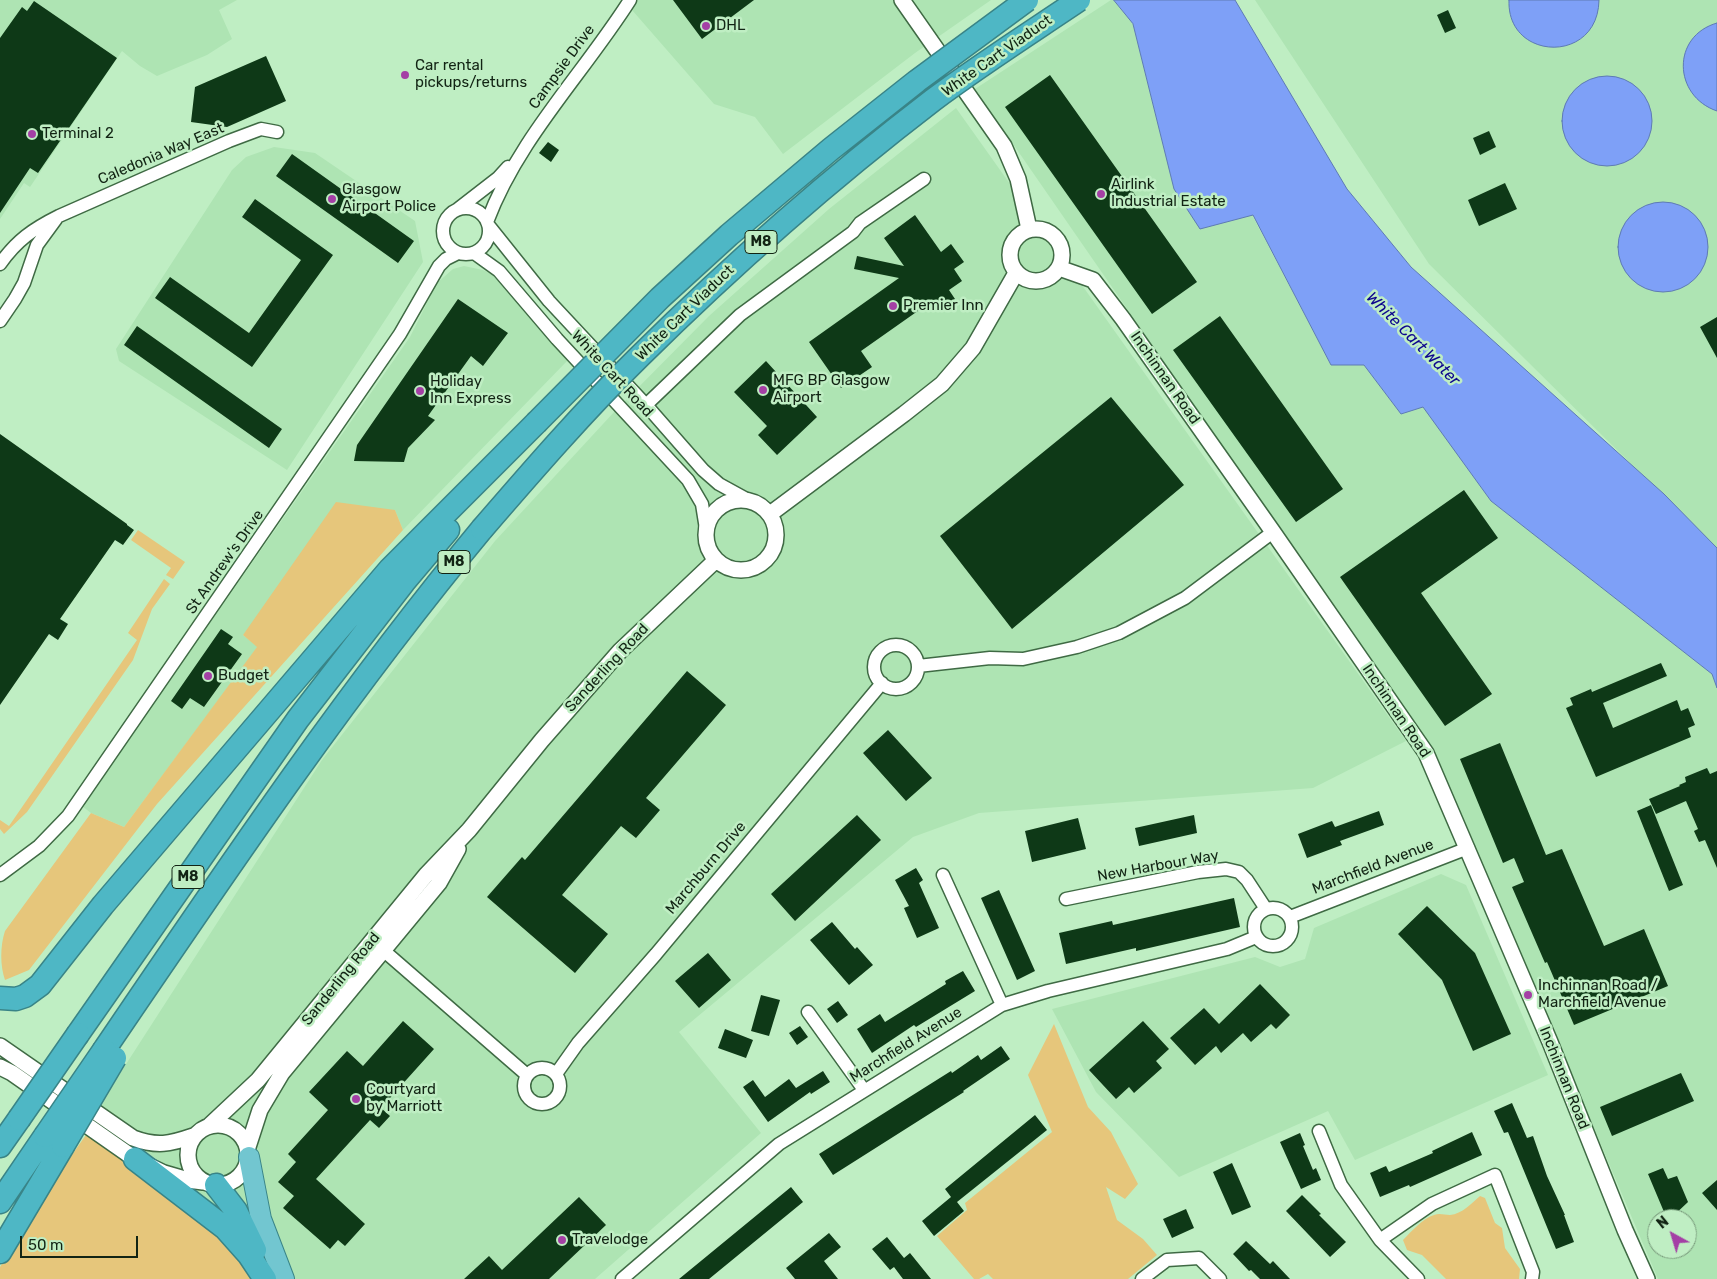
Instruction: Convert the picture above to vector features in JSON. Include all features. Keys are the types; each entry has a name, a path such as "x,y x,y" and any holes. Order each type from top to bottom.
{"highway":[{"name":"White Cart Viaduct","path":"397,576 536,423 660,298 728,235 830,149 901,93 1027,0"},
{"name":"White Cart Viaduct","path":"54,1141 235,857 381,654 482,529 561,440 626,370 705,293 769,235 862,156 979,66 1079,0"},
{"path":"0,998 16,999 25,996 40,985 103,905 397,576"},
{"name":"M8","path":"0,1146 397,576"},
{"path":"0,1202 54,1141"},
{"path":"0,1252 54,1141"},
{"path":"248,1152 261,1219 284,1279"},
{"path":"135,1159 225,1228 249,1255 265,1279"},
{"path":"210,1183 230,1202 244,1224 265,1279"}],"street":[{"name":"Campsie Drive","path":"488,224 498,194 521,154 630,0"},
{"path":"902,0 1004,146 1018,179 1029,229"},
{"name":"Caledonia Way East","path":"0,264 18,241 37,227 59,216 229,141 261,130 277,132"},
{"name":"Campsie Drive","path":"456,210 498,178 521,154"},
{"name":"White Cart Road","path":"646,405 740,315 853,232 860,223 924,178"},
{"path":"471,209 478,211 488,224 486,243 474,253 458,253 451,249 443,236 443,228 446,221 450,214 456,210 471,209"},
{"path":"0,321 24,283 37,245 59,216"},
{"name":"White Cart Road","path":"488,224 550,301 703,470 719,484 750,501"},
{"path":"1029,229 1048,231 1061,246 1062,256 1059,268 1053,275 1040,282 1030,281 1016,273 1011,266 1009,255 1011,246 1016,238 1029,229"},
{"name":"St Andrew's Drive","path":"0,875 39,846 68,816 396,342 439,266 446,259 458,253"},
{"name":"White Cart Road","path":"474,253 499,271 557,339 688,480 702,504 706,529"},
{"name":"Inchinnan Road","path":"1059,268 1093,280 1123,319 1426,753 1552,1046 1625,1230 1647,1279"},
{"path":"770,514 942,384 973,348 1016,273"},
{"path":"735,500 750,501 763,507 770,514 777,532 776,542 773,552 767,560 750,570 740,571 731,569 716,560 707,545 706,529 709,521 719,508 735,500"},
{"path":"918,666 990,658 1023,659 1076,648 1119,633 1185,598 1273,532"},
{"name":"Sanderling Road","path":"210,1125 258,1080 426,875 468,830 542,740 620,651 716,560"},
{"path":"900,645 907,648 916,658 918,666 917,674 913,681 907,686 900,688 892,688 882,683 877,677 875,662 881,651 887,647 900,645"},
{"name":"Marchburn Drive","path":"556,1074 578,1043 656,954 882,683"},
{"name":"Sanderling Road","path":"248,1152 260,1110 282,1073 440,883 468,830"},
{"name":"Marchfield Avenue","path":"1290,917 1468,848"},
{"name":"New Harbour Way","path":"1066,899 1198,872 1226,869 1239,872 1247,880 1266,909"},
{"path":"943,875 1002,1005"},
{"path":"1266,909 1280,909 1290,917 1292,923 1291,935 1283,944 1277,946 1265,945 1256,937 1254,924 1256,917 1266,909"},
{"name":"Marchfield Avenue","path":"622,1279 779,1144 1002,1005 1048,991 1228,950 1256,937"},
{"path":"383,950 528,1075"},
{"path":"808,1012 864,1090"},
{"path":"0,1046 133,1138 144,1142 169,1144 193,1136 201,1129 210,1125 229,1126 238,1131 244,1138 248,1152 246,1166 241,1175 234,1181 224,1185 188,1180 164,1173 135,1159 0,1066"},
{"path":"545,1068 556,1074 560,1084 558,1096 543,1104 532,1101 527,1096 524,1082 532,1071 545,1068"},
{"path":"1319,1131 1341,1185 1380,1240 1418,1279"},
{"path":"193,1136 187,1156 190,1166 195,1175 210,1183"},
{"path":"1380,1240 1432,1204 1495,1175 1533,1272 1532,1279"},
{"path":"1142,1279 1167,1260 1199,1258 1220,1279"}],"shaded area":[{"path":"0,0 237,0 219,10 232,39 207,55 157,76 140,66 122,51 30,187 24,183 0,219"},
{"path":"638,0 991,0 915,53 783,154 755,117 714,104 632,10"},
{"path":"1111,0 1114,0 1133,24 1174,189 1252,215 1331,365 1364,365 1401,414 1423,406 1491,501 1712,674 1717,688 1717,1279 1658,1279 1650,1259 1697,1259 1697,1209 1647,1209 1647,1253 1435,754 975,89"},
{"path":"1255,0 1717,0 1717,549 1429,264"},
{"path":"956,108 1406,741 1313,788 979,813 913,837 679,1032 761,1133 595,1279 294,1279 293,1275 84,1132 322,760 495,541 615,411 709,316 829,209"},
{"path":"274,147 315,153 415,221 423,262 287,470 119,361 116,349 232,170 246,157"},
{"path":"464,266 483,270 491,274 503,285 527,315 568,360 403,530 395,510 243,635 258,647 124,827 91,813 82,806 410,337 437,283 453,269"},
{"path":"336,502 395,510 403,530 157,804 29,970 5,980 1,956 5,931 91,813 124,827 257,647 243,635"},
{"path":"138,530 185,562 173,579 166,575 171,568 131,540"},
{"path":"164,579 170,584 152,609 133,660 27,812 4,834 0,829 0,820 9,826 137,640 128,633"},
{"path":"1441,874 1466,885 1548,1075 1355,1160 1328,1111 1179,1177 1096,1092 1052,1009 1255,957 1280,967 1305,959 1314,928"},
{"path":"1054,1024 1088,1107 1111,1132 1138,1184 1125,1199 1106,1187 1117,1220 1143,1239 1157,1255 1128,1279 993,1279 988,1274 979,1279 974,1279 937,1236 967,1210 965,1203 1052,1132 1028,1075"},
{"path":"86,1135 192,1208 256,1279 0,1279 0,1267"},
{"path":"1480,1196 1485,1198 1495,1223 1502,1228 1505,1248 1520,1269 1519,1279 1446,1279 1422,1255 1407,1250 1403,1240 1421,1222 1436,1214 1450,1215 1459,1213"}],"water":[{"name":"White Cart Water","path":"1114,0 1235,0 1347,189 1411,267 1664,494 1717,548 1717,688 1712,674 1491,501 1423,407 1401,414 1364,365 1331,365 1253,215 1200,229 1174,189 1133,24"},
{"path":"1509,0 1599,0 1595,21 1584,36 1569,45 1552,47 1536,44 1522,35 1512,20"},
{"path":"1717,23 1717,111 1702,103 1692,93 1686,80 1683,66 1685,53 1691,40 1702,30"},
{"path":"1607,76 1624,79 1639,89 1649,104 1652,121 1649,138 1639,153 1624,163 1607,166 1590,163 1575,153 1565,138 1562,121 1565,104 1575,89 1590,79"},
{"path":"1663,202 1680,205 1695,215 1705,230 1708,247 1705,264 1695,279 1680,289 1663,292 1646,289 1631,279 1621,264 1618,247 1621,230 1631,215 1646,205"}],"building":[{"name":"DHL","path":"673,0 754,0 702,39"},
{"name":"Terminal 2","path":"34,1 117,58 38,173 30,168 0,213 0,38 22,7 27,11"},
{"path":"1448,10 1456,28 1445,33 1437,15"},
{"path":"266,56 286,101 227,127 191,122 195,87"},
{"name":"Airlink Industrial Estate","path":"1050,75 1197,282 1152,314 1005,107"},
{"path":"1489,131 1496,147 1480,155 1473,138"},
{"path":"548,142 559,150 551,162 539,153"},
{"path":"292,154 414,241 398,263 276,176"},
{"path":"1505,183 1517,209 1479,226 1468,200"},
{"path":"255,199 333,255 252,367 155,298 170,277 249,333 301,260 242,217"},
{"name":"Premier Inn","path":"915,215 941,252 951,244 964,262 954,269 962,281 949,290 955,299 939,310 932,301 861,351 872,367 841,388 809,342 899,278 854,269 857,256 904,266 884,238"},
{"name":"Holiday Inn Express","path":"458,299 508,333 483,366 471,356 428,416 435,420 408,448 404,462 354,461 357,445"},
{"path":"1220,316 1343,489 1296,522 1173,350"},
{"path":"1717,317 1717,358 1700,327"},
{"path":"137,326 282,429 269,448 124,345"},
{"path":"766,361 817,417 777,455 758,435 767,426 734,392"},
{"path":"1111,397 1184,485 1012,629 940,536"},
{"path":"0,434 134,530 123,545 115,540 60,619 68,624 58,640 49,634 0,705"},
{"path":"1464,490 1498,538 1421,593 1492,694 1445,726 1340,577"},
{"name":"Budget","path":"221,629 233,637 228,644 242,654 204,707 190,698 182,709 171,701"},
{"path":"1661,663 1667,676 1603,703 1613,728 1677,700 1681,711 1688,708 1695,725 1688,728 1691,737 1596,777 1566,708 1573,705 1570,698 1591,689 1592,692"},
{"path":"687,671 726,705 646,798 660,810 636,838 621,826 562,895 608,934 575,973 487,897 522,857 525,860"},
{"path":"888,730 932,778 906,801 863,753"},
{"path":"1500,743 1546,855 1562,849 1604,946 1644,929 1668,986 1574,1025 1512,887 1524,882 1514,858 1503,863 1460,759"},
{"path":"1707,768 1710,774 1717,771 1717,868 1705,840 1699,842 1694,831 1698,829 1686,801 1656,814 1649,799 1680,786 1686,782 1685,777"},
{"path":"1651,805 1683,885 1669,891 1637,811"},
{"path":"1379,811 1384,825 1340,841 1342,845 1307,858 1298,834 1332,821 1335,827"},
{"path":"857,815 881,840 795,921 771,894"},
{"path":"1194,815 1197,833 1139,846 1135,828"},
{"path":"1078,818 1086,849 1032,862 1025,831"},
{"path":"916,868 923,880 919,883 939,928 917,938 904,908 909,906 895,880"},
{"path":"999,890 1035,971 1017,980 981,898"},
{"path":"1234,898 1240,927 1136,951 1136,948 1066,964 1059,933 1112,921 1113,925"},
{"path":"1427,906 1475,953 1511,1034 1473,1051 1442,980 1398,934"},
{"path":"832,922 855,949 857,947 873,965 849,985 810,940"},
{"path":"708,953 731,980 699,1008 675,981"},
{"path":"963,971 975,991 916,1027 914,1025 872,1053 857,1029 880,1014 885,1022 946,984 945,981"},
{"path":"1260,984 1290,1015 1276,1029 1271,1024 1251,1042 1243,1033 1221,1053 1216,1046 1195,1065 1170,1038 1204,1008 1219,1024"},
{"path":"761,995 780,1000 769,1036 751,1031"},
{"path":"838,1001 848,1015 837,1023 827,1009"},
{"path":"403,1021 434,1049 381,1108 390,1116 379,1128 370,1120 316,1179 365,1224 345,1246 338,1240 330,1249 283,1208 294,1196 278,1182 296,1162 288,1154 328,1110 309,1092 347,1051 363,1066"},
{"path":"1143,1021 1169,1049 1156,1061 1162,1068 1134,1093 1129,1087 1116,1099 1089,1070"},
{"path":"800,1026 808,1037 797,1045 789,1033"},
{"path":"725,1029 753,1040 746,1058 718,1048"},
{"path":"1001,1046 1010,1059 964,1092 833,1175 819,1154 951,1071 952,1073 978,1055 981,1060"},
{"path":"823,1071 830,1082 811,1094 810,1092 768,1122 743,1087 753,1080 765,1097 789,1079 796,1088"},
{"path":"1681,1073 1694,1101 1612,1136 1600,1107"},
{"path":"1512,1103 1527,1138 1533,1136 1574,1242 1556,1249 1508,1132 1504,1133 1494,1111"},
{"path":"1035,1115 1047,1130 957,1202 964,1211 934,1236 922,1221 951,1197 945,1189"},
{"path":"1472,1132 1482,1155 1410,1187 1409,1185 1380,1197 1370,1173 1386,1166 1389,1172 1433,1153 1432,1151"},
{"path":"1300,1133 1313,1170 1316,1168 1321,1180 1301,1189 1280,1142"},
{"path":"1232,1163 1251,1207 1232,1215 1213,1172"},
{"path":"1663,1168 1668,1179 1677,1176 1688,1202 1681,1209 1663,1209 1648,1174"},
{"path":"1717,1180 1717,1210 1702,1193"},
{"path":"791,1187 803,1202 709,1279 679,1279"},
{"path":"1302,1195 1346,1242 1330,1257 1286,1211"},
{"name":"Travelodge","path":"579,1197 606,1225 549,1279 464,1279 489,1256 502,1270"},
{"path":"1186,1209 1194,1228 1172,1238 1163,1219"},
{"path":"829,1233 841,1247 824,1261 838,1279 795,1279 786,1268"},
{"path":"887,1237 904,1258 910,1253 931,1279 903,1279 894,1267 890,1270 872,1249"},
{"path":"1246,1241 1270,1264 1273,1261 1290,1279 1260,1279 1251,1270 1249,1271 1233,1254"}],"place":[{"name":"DHL","path":"706,26"},
{"name":"Car rental pickups/returns","path":"405,75"},
{"name":"Terminal 2","path":"32,134"},
{"name":"Airlink Industrial Estate","path":"1101,194"},
{"name":"Glasgow Airport Police","path":"332,199"},
{"name":"Premier Inn","path":"893,306"},
{"name":"MFG BP Glasgow Airport","path":"763,390"},
{"name":"Holiday Inn Express","path":"420,391"},
{"name":"Budget","path":"208,676"},
{"name":"Inchinnan Road / Marchfield Avenue","path":"1528,995"},
{"name":"Courtyard by Marriott","path":"356,1099"},
{"name":"Travelodge","path":"562,1240"}]}
